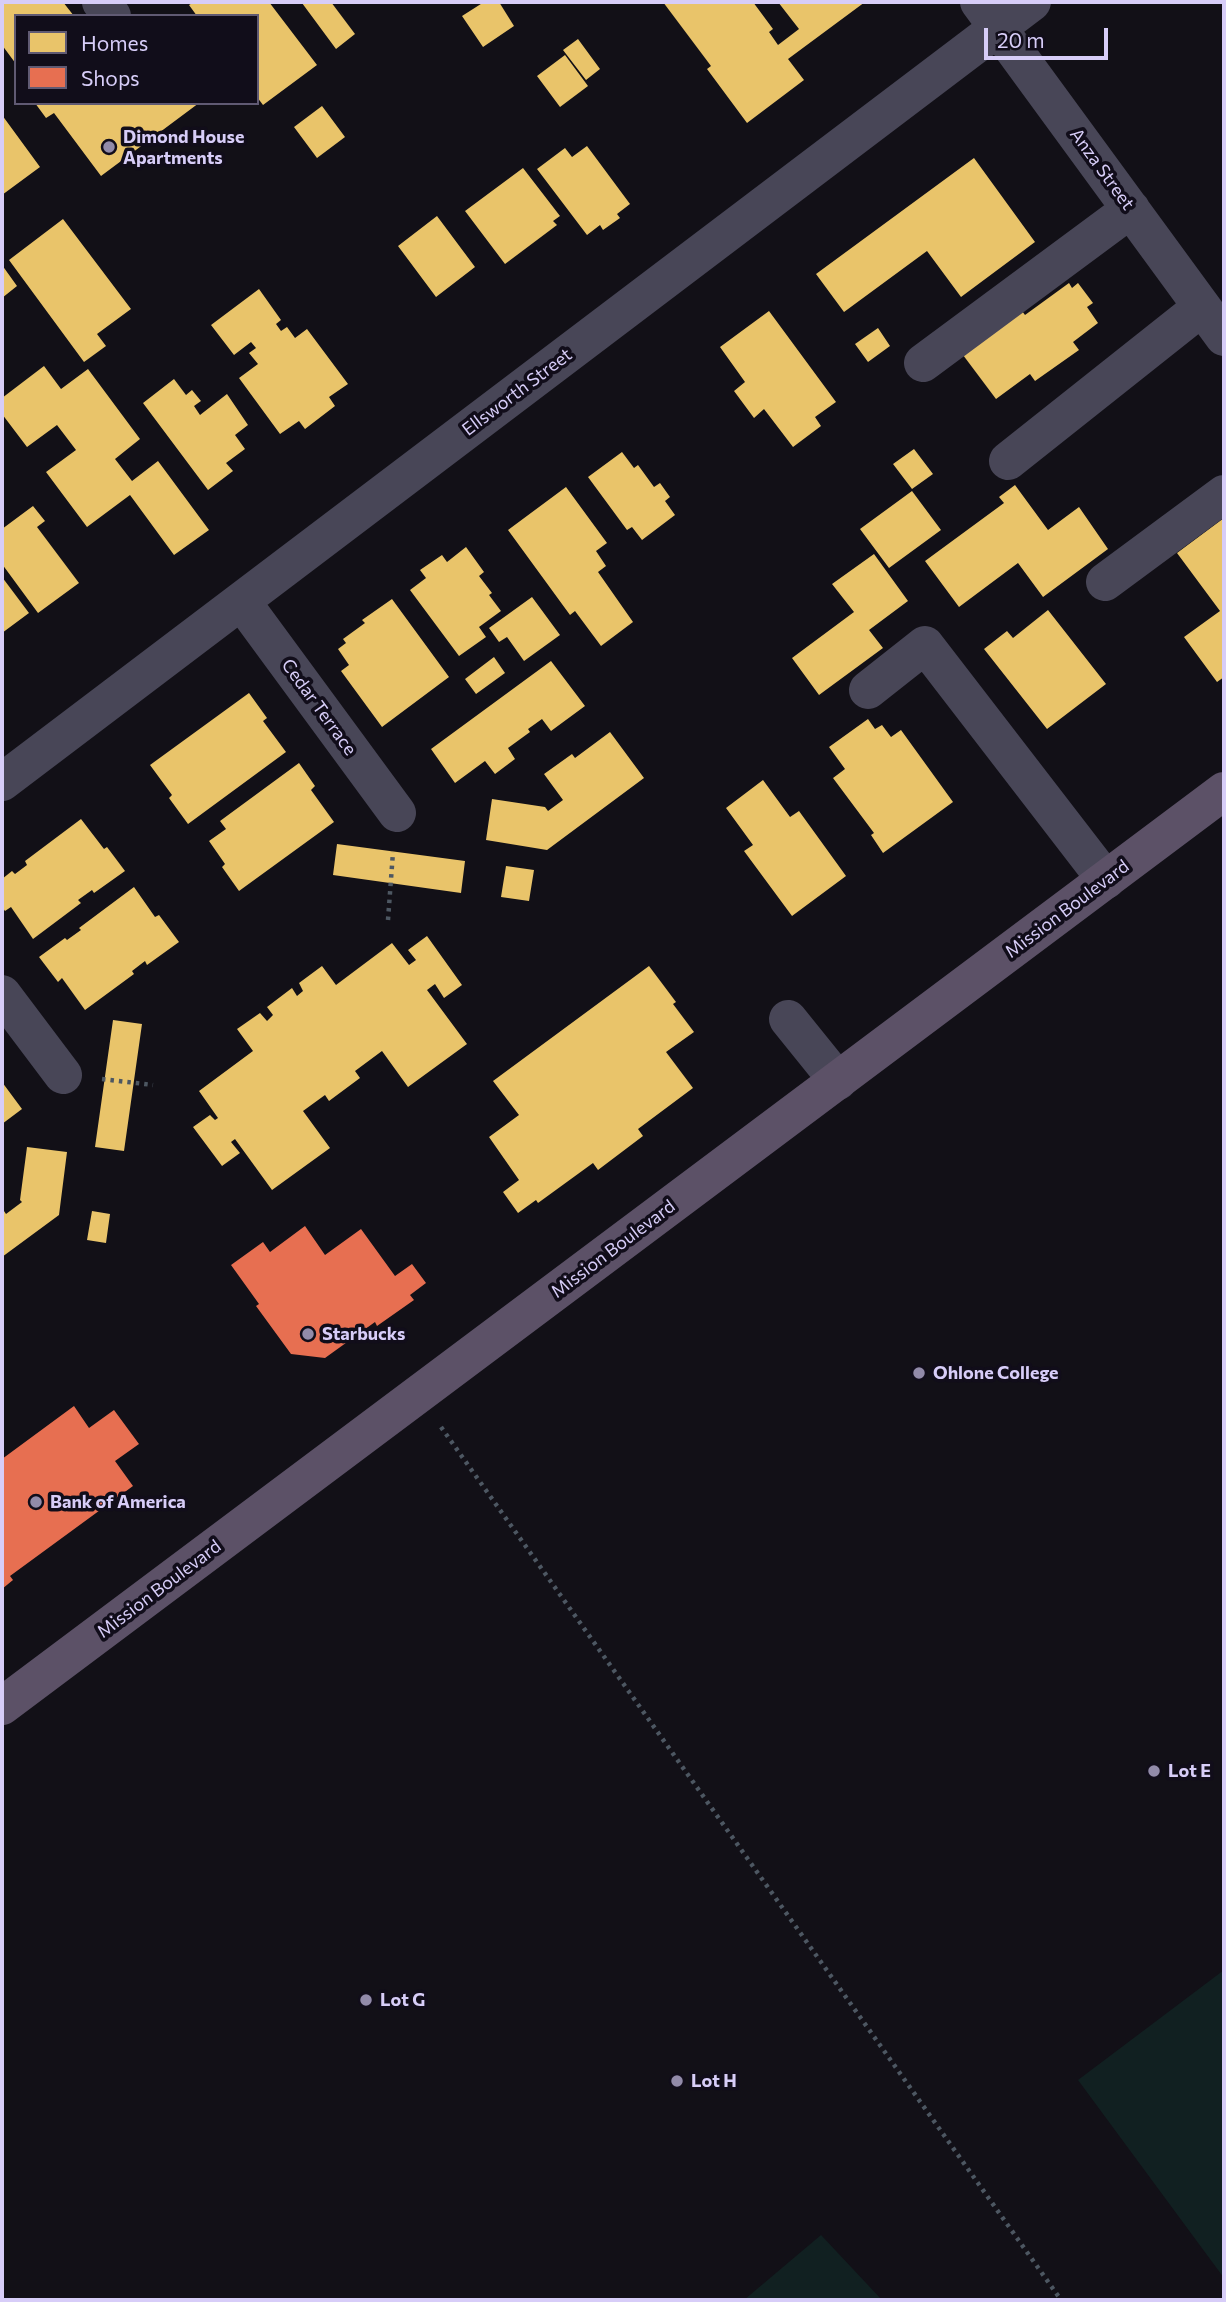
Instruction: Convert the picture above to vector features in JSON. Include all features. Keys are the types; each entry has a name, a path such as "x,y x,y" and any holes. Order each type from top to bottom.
{"main road":[{"name":"Mission Boulevard","path":"2,1706 1224,792"}],"street":[{"name":"Ellsworth Street","path":"2,782 242,602 989,14 1032,2"},
{"name":"Anza Street","path":"989,14 1213,322"},
{"path":"923,363 1131,209"},
{"path":"1008,461 1213,322"},
{"path":"1105,582 1224,495"},
{"name":"Cedar Terrace","path":"242,602 397,813"},
{"path":"868,690 925,645 1107,880"},
{"path":"2,994 63,1075"},
{"path":"788,1019 838,1081"}],"path":[{"path":"388,920 397,813"},
{"path":"63,1075 153,1085"},
{"path":"418,1395 1060,2300"}],"shaded area":[{"path":"1224,1970 1224,2278 1078,2080"},
{"path":"821,2235 882,2300 744,2300"}],"building: Homes":[{"path":"2,2 63,2 72,14 14,14 14,61 2,45"},
{"path":"194,2 269,2 317,65 263,105 259,100 259,14 196,14 189,5"},
{"path":"331,2 355,34 336,49 302,3"},
{"path":"484,2 499,2 514,26 483,47 462,16"},
{"path":"663,2 753,2 773,29 769,32 778,45 799,29 778,2 865,2 788,59 804,80 747,123 707,69 711,66"},
{"path":"578,39 600,69 586,80 563,50"},
{"path":"565,55 588,86 560,107 537,76"},
{"name":"Dimond House Apartments","path":"36,105 196,105 101,176 54,113 46,118"},
{"path":"322,106 345,137 317,158 294,127"},
{"path":"2,115 40,167 2,195"},
{"path":"587,146 630,204 617,214 620,218 603,230 600,225 587,235 537,169 565,148 572,157"},
{"path":"974,158 1035,242 961,297 927,251 844,312 816,274"},
{"path":"523,168 560,216 553,221 557,225 505,264 465,211"},
{"path":"437,216 475,267 436,297 398,246"},
{"path":"63,219 131,309 97,334 106,346 84,362 9,260"},
{"path":"2,265 17,286 2,298"},
{"path":"1069,283 1072,288 1078,283 1093,303 1087,307 1098,323 1073,342 1079,350 1035,381 1030,374 996,399 960,351 1019,307 1025,315"},
{"path":"259,289 281,320 276,324 281,331 287,327 295,338 307,329 348,384 329,397 335,406 305,429 299,421 280,434 239,378 258,364 249,353 256,348 251,342 234,355 211,325"},
{"path":"769,311 836,402 815,417 821,426 793,447 764,409 754,418 734,391 745,382 720,347"},
{"path":"878,328 890,346 868,362 855,344"},
{"path":"44,366 61,389 88,369 140,439 115,459 132,481 158,461 209,530 174,555 130,495 87,527 46,472 76,450 57,425 27,447 2,414 2,398"},
{"path":"174,379 186,395 192,390 201,401 194,406 200,415 227,394 248,425 235,435 245,449 226,463 233,471 208,490 143,403"},
{"path":"914,449 933,474 912,489 893,464"},
{"path":"622,452 634,468 638,465 654,487 660,483 670,497 665,501 675,515 642,540 632,527 627,530 588,477"},
{"path":"1015,485 1048,530 1079,507 1108,549 1043,597 1018,563 959,607 925,561 1004,503 999,497"},
{"path":"566,487 607,543 596,551 606,566 598,572 633,622 601,646 575,611 570,615 508,530"},
{"path":"912,491 941,530 889,568 860,529"},
{"path":"33,506 45,521 37,527 79,583 38,613 2,564 2,529"},
{"path":"1224,518 1224,677 1217,682 1184,637 1220,611 1177,553"},
{"path":"466,547 484,572 479,576 501,611 479,627 486,637 459,656 410,590 426,578 420,570 442,555 447,562"},
{"path":"874,554 908,601 869,630 883,648 819,695 792,658 854,612 832,584"},
{"path":"2,577 29,613 2,633"},
{"path":"532,597 560,635 524,661 507,637 499,642 489,628"},
{"path":"392,599 449,677 382,727 341,671 349,665 338,649 346,643 343,639 365,623 362,620"},
{"path":"1048,610 1106,684 1047,729 984,649 1007,631 1013,638"},
{"path":"494,657 505,673 476,694 465,679"},
{"path":"551,661 585,706 551,731 542,719 528,729 530,732 508,748 515,759 495,774 485,761 455,783 431,749"},
{"path":"249,693 267,718 263,721 286,752 188,824 169,798 172,795 150,765"},
{"path":"868,719 875,729 882,725 891,737 901,730 953,802 883,853 871,835 874,833 833,778 845,769 829,747"},
{"path":"610,732 644,778 547,850 486,840 492,799 545,807 548,811 563,800 544,774 572,754 575,758"},
{"path":"299,763 315,786 311,790 334,822 239,891 222,867 225,864 209,841 226,829 220,821"},
{"path":"763,780 790,817 799,811 846,876 792,916 744,851 753,845 726,808"},
{"path":"81,819 125,871 94,893 92,890 78,900 81,903 33,939 11,907 5,911 2,907 2,879 27,865 25,861"},
{"path":"337,844 465,861 461,893 333,875"},
{"path":"506,866 534,870 529,901 501,897"},
{"path":"134,887 155,917 159,915 179,942 147,965 145,961 132,971 134,974 85,1010 62,978 58,982 39,957 81,930 79,928"},
{"path":"427,936 462,985 444,998 435,984 427,990 467,1044 408,1087 382,1051 355,1071 360,1078 329,1101 325,1095 303,1111 330,1148 272,1190 235,1139 231,1142 240,1153 222,1166 193,1127 210,1115 215,1120 218,1118 199,1091 253,1051 237,1029 260,1013 267,1021 273,1015 267,1007 292,988 297,996 303,991 299,983 322,966 336,985 392,943 409,965 416,960 408,950"},
{"path":"649,966 694,1032 666,1052 693,1088 638,1129 643,1136 598,1170 593,1163 538,1203 536,1200 518,1213 503,1192 519,1180 489,1137 519,1115 493,1081"},
{"path":"113,1020 142,1024 124,1151 95,1147"},
{"path":"2,1082 22,1109 2,1124"},
{"path":"27,1147 67,1152 59,1215 2,1257 2,1208 6,1214 22,1202 20,1200"},
{"path":"92,1211 110,1214 106,1243 87,1240"}],"building: Shops":[{"path":"305,1226 325,1255 361,1229 395,1276 412,1264 426,1283 410,1295 414,1300 377,1326 375,1322 325,1358 291,1354 256,1306 259,1304 231,1265 263,1242 270,1252"},
{"path":"74,1406 89,1428 114,1410 139,1444 115,1461 133,1486 10,1576 13,1580 2,1589 2,1459"}],"place":[{"name":"Dimond House Apartments","path":"109,147"},
{"name":"Starbucks","path":"308,1334"},
{"name":"Ohlone College","path":"919,1373"},
{"name":"Bank of America","path":"36,1502"},
{"name":"Lot E","path":"1154,1771"},
{"name":"Lot G","path":"366,2000"},
{"name":"Lot H","path":"677,2081"}]}
